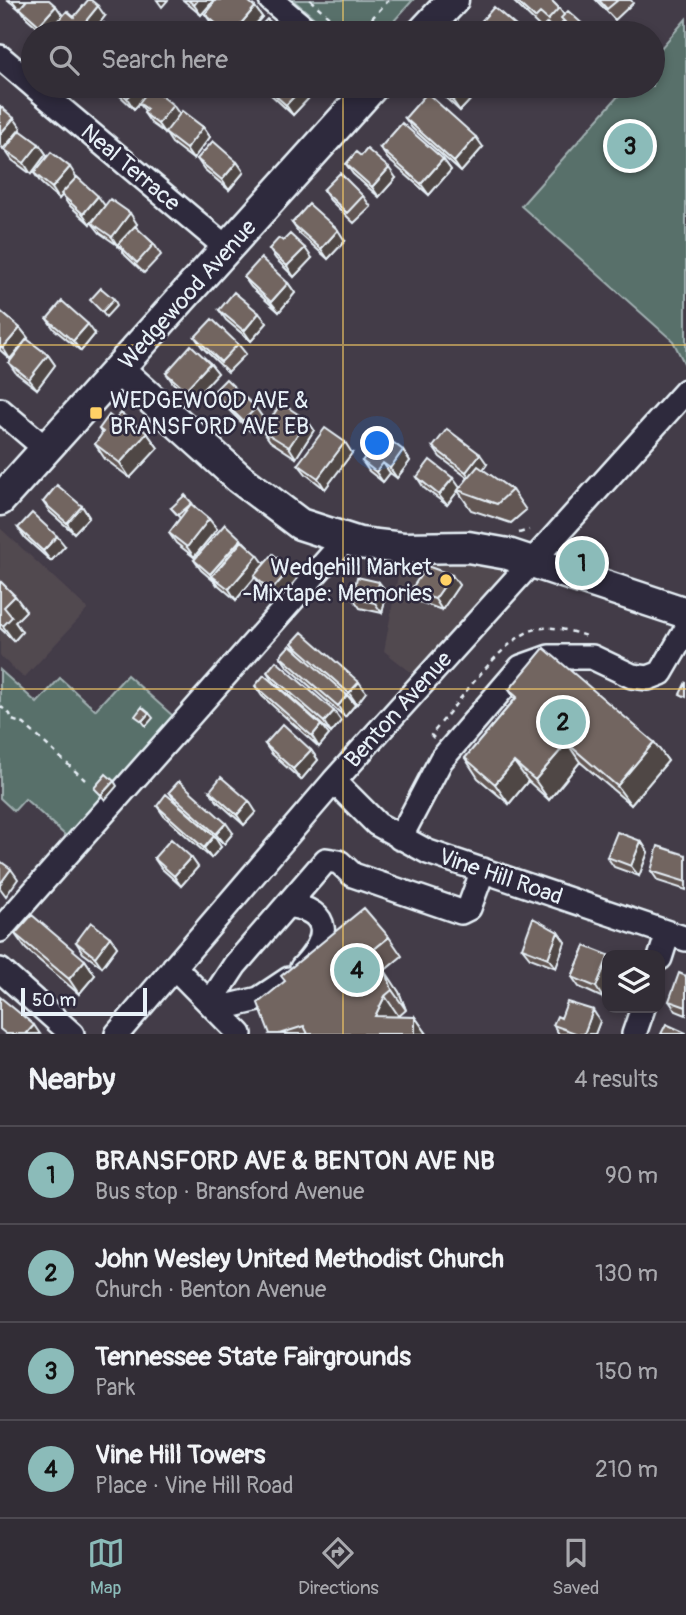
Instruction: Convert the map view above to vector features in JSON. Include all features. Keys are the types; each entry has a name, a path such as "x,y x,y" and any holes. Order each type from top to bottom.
{"main road":[{"path":"433,21 453,0"},
{"name":"Wedgewood Avenue","path":"0,500 361,98"},
{"path":"119,370 239,478 300,524 346,539 403,548 468,547 529,561 686,613"}],"street":[{"path":"271,0 296,21"},
{"name":"Neal Terrace","path":"0,57 21,74"},
{"name":"Neal Terrace","path":"49,98 228,248"},
{"name":"Benton Avenue","path":"117,1034 334,781 529,561 686,391"},
{"path":"0,410 46,449"},
{"path":"0,930 346,539"},
{"path":"400,838 441,760 521,667 549,657 592,657 632,676 648,678 661,673 686,630"},
{"name":"Vine Hill Road","path":"334,781 377,824 428,852 677,936"},
{"path":"213,1006 235,965 326,860 339,862 353,875 461,912 469,908 483,870"},
{"path":"213,1006 259,999 294,975 318,951 324,932 319,919 304,907 287,905"},
{"path":"665,952 677,936"},
{"path":"174,967 240,1034"},
{"path":"0,970 72,1034"},
{"path":"634,1034 641,1013"}],"path":[{"path":"310,0 334,21"},
{"path":"369,21 389,0"},
{"path":"0,706 10,714 12,720 24,724 85,780"}],"shaded area":[{"path":"0,528 88,609 24,678 0,656"},
{"path":"403,548 529,561 422,681 384,651"}],"green space":[{"path":"293,0 413,0 394,21 318,21"},
{"path":"686,19 686,367 673,341 521,206 616,98 665,98 665,43"},
{"path":"0,670 37,703 60,678 95,710 127,675 182,724 75,844 25,799 14,811 0,798"}],"building":[{"path":"27,0 49,0 56,6 43,21 35,21 20,8"},
{"path":"88,0 98,6 86,21 58,21 67,11 74,17"},
{"path":"216,0 247,0 255,7 243,21 213,21 205,14"},
{"path":"515,0 551,0 559,8 548,20 540,13 535,18"},
{"path":"599,0 618,0 607,9"},
{"path":"494,7 510,21 482,21"},
{"path":"568,11 579,21 564,21 561,18"},
{"path":"143,98 164,98 173,105 158,124 144,113 147,109 139,103"},
{"path":"278,98 293,98 286,105"},
{"path":"423,98 433,98 476,137 454,162 405,118"},
{"path":"0,106 14,118 0,134"},
{"path":"182,111 203,127 186,149 165,133"},
{"path":"402,123 443,159 421,184 380,148"},
{"path":"20,130 39,144 24,163 5,150"},
{"path":"213,141 237,162 222,180 197,159"},
{"path":"367,149 389,168 372,187 346,164 356,152 361,156"},
{"path":"51,152 70,167 52,188 34,173"},
{"path":"340,173 363,196 347,213 323,190"},
{"path":"77,177 98,196 83,214 61,194"},
{"path":"110,199 130,213 112,237 92,223"},
{"path":"309,204 338,230 321,249 292,223"},
{"path":"135,226 154,244 137,263 118,244"},
{"path":"290,234 305,248 287,266 269,249 279,238 283,241"},
{"path":"261,258 288,283 271,302 244,277"},
{"path":"101,288 114,299 102,312 90,300"},
{"path":"234,292 259,313 244,331 219,310"},
{"path":"62,301 88,324 73,341 47,319"},
{"path":"0,311 20,328 3,348 0,346"},
{"path":"212,319 238,344 221,362 195,337"},
{"path":"27,339 48,355 29,379 9,363"},
{"path":"191,345 210,363 185,390 166,373"},
{"path":"226,379 256,408 243,421 213,392"},
{"path":"281,403 307,420 289,447 263,431"},
{"path":"121,413 147,433 120,463 95,444 103,432 99,429 109,415 115,420"},
{"path":"325,428 345,442 318,478 298,464"},
{"path":"447,429 480,454 466,472 433,447"},
{"path":"382,434 403,450 390,468 383,463 376,472 362,461"},
{"path":"430,460 453,478 439,495 417,477"},
{"path":"478,466 512,490 497,504 458,490"},
{"path":"57,485 82,506 67,523 43,502"},
{"path":"185,495 192,503 178,515 171,508"},
{"path":"191,504 209,519 187,547 169,533"},
{"path":"32,513 57,536 43,551 18,528"},
{"path":"225,524 241,539 210,574 194,560"},
{"path":"242,541 258,555 229,589 212,576"},
{"path":"273,554 290,569 271,591 254,576"},
{"path":"427,566 452,575 435,599 410,591"},
{"path":"357,577 379,582 375,603 353,598"},
{"path":"0,581 15,596 4,607 12,617 3,626 0,623"},
{"path":"302,632 359,682 349,693 292,643"},
{"path":"290,645 347,695 338,706 280,656"},
{"path":"544,648 654,742 617,786 567,743 535,780 514,762 495,784 465,758 517,697 509,690"},
{"path":"276,661 334,711 324,722 267,672"},
{"path":"264,675 321,725 312,736 255,686"},
{"path":"686,682 686,697 680,694"},
{"path":"142,707 149,713 142,721 135,716"},
{"path":"283,724 311,750 293,769 265,744"},
{"path":"106,774 114,781 101,795 94,788"},
{"path":"221,777 249,801 237,815 210,791"},
{"path":"179,781 226,823 216,834 169,792"},
{"path":"166,794 214,836 204,848 157,806"},
{"path":"617,832 641,841 631,866 607,857"},
{"path":"171,839 191,857 174,876 154,858"},
{"path":"658,846 686,855 686,882 651,871"},
{"path":"0,861 11,869 0,884"},
{"path":"364,908 389,937 357,963 376,973 386,972 392,990 385,996 375,1016 415,1017 415,1034 308,1034 304,1026 270,1034 258,1003 285,981 281,976"},
{"path":"32,915 85,960 69,979 15,934"},
{"path":"533,918 558,932 548,958 522,948"},
{"path":"91,922 110,937 95,957 76,942"},
{"path":"585,946 602,953 602,972 596,987 572,977"},
{"path":"679,973 686,976 686,1007 669,1001"},
{"path":"0,997 34,1025 26,1034 6,1034 0,1029"},
{"path":"567,1002 593,1010 584,1034 553,1025 557,1016 561,1018"},
{"path":"666,1024 686,1033 686,1034 661,1034"}],"place":[{"name":"Tennessee State Fairgrounds","path":"630,146"},
{"name":"WEDGEWOOD AVE & BRANSFORD AVE EB","path":"96,413"},
{"name":"BRANSFORD AVE & BENTON AVE NB","path":"582,563"},
{"name":"Wedgehill Market -Mixtape: Memories","path":"446,580"},
{"name":"John Wesley United Methodist Church","path":"563,722"},
{"name":"Vine Hill Towers","path":"357,970"}]}
